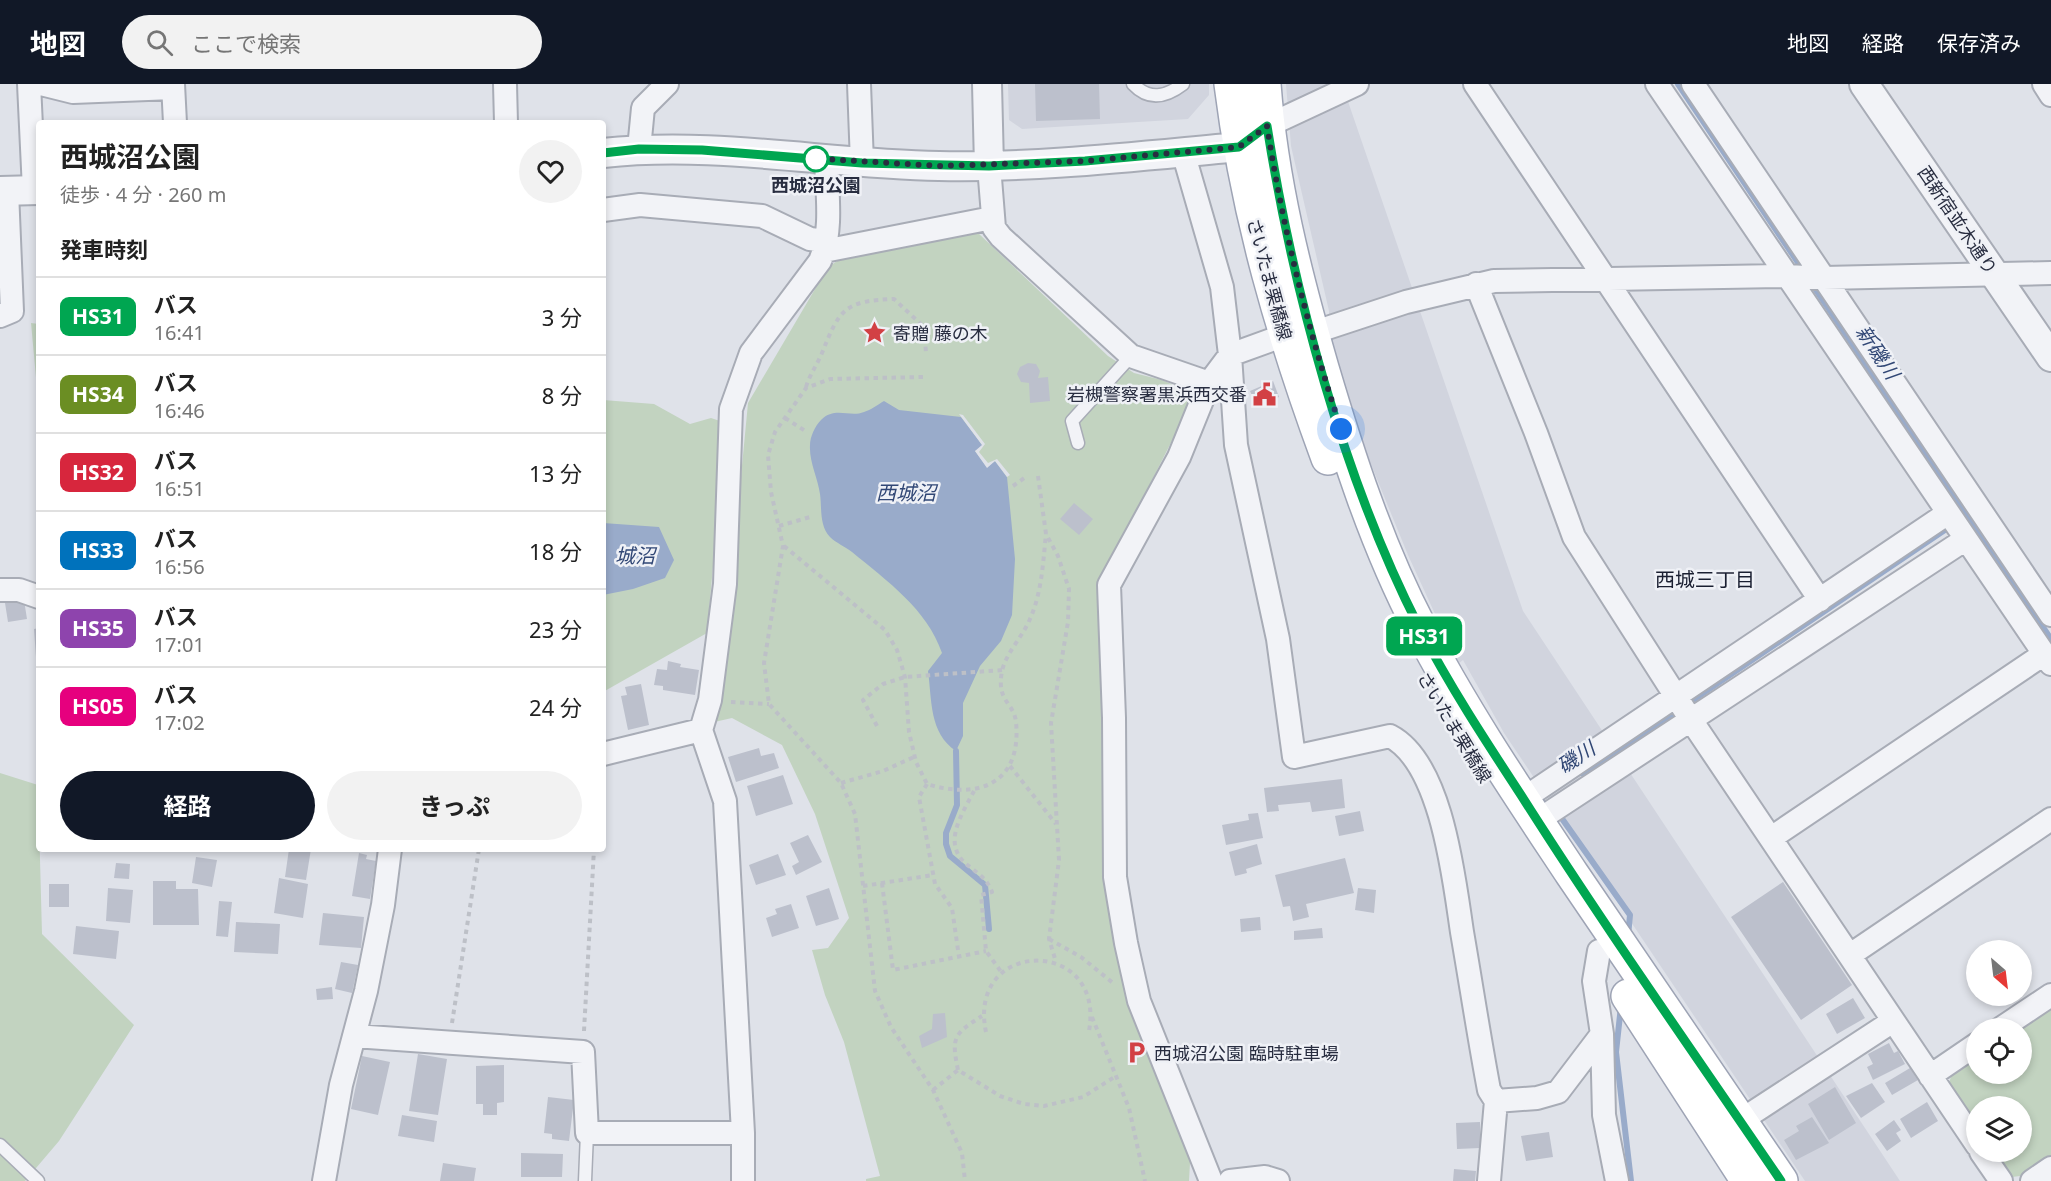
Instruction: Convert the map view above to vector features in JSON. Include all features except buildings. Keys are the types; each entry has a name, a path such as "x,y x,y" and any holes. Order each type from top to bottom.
{"main road":[{"name":"さいたま栗橋線","path":"1231,84 1239,147 1250,203 1298,334 1361,548 1401,636 1488,782 1748,1181"},
{"name":"さいたま栗橋線","path":"1264,84 1267,126 1281,206 1298,334 1335,412 1382,547 1419,627 1457,695 1530,810 1781,1181"}],"street":[{"path":"0,316 12,311 29,84"},
{"path":"41,84 73,92 173,86 175,120"},
{"path":"505,84 506,120"},
{"path":"639,149 643,108 667,84"},
{"path":"859,84 862,163"},
{"path":"987,84 989,166 994,228 1131,357 1209,383"},
{"path":"606,153 639,149 702,150 862,163 989,166 1085,161 1239,147 1267,126 1357,84"},
{"path":"1474,84 1820,600"},
{"path":"1657,84 2048,659 1771,838"},
{"path":"1693,84 2051,615"},
{"name":"西新宿並木通り","path":"1864,84 2051,357"},
{"path":"2044,84 2051,95"},
{"path":"1183,152 1222,286 1230,355 1236,445 1278,639 1294,757 1390,736 1402,742 1420,766 1448,842 1485,1071 1489,1090 1496,1101 1489,1181"},
{"path":"743,1181 743,1133 725,801 701,730 710,700 725,584 731,409 751,352 820,261 825,246 826,160"},
{"path":"606,210 640,205 762,216 825,246 992,218"},
{"path":"1211,1181 1139,1001 1126,943 1115,877 1114,718 1108,585 1179,458 1209,383 1230,355 1406,303 1494,281 2051,273"},
{"path":"1476,284 1536,433 1574,537 1691,720 1966,1130"},
{"path":"1530,810 1676,697 1948,513"},
{"path":"1530,810 1691,720 1966,538"},
{"path":"0,590 19,590 36,596"},
{"path":"606,752 701,730"},
{"path":"1850,955 2051,819"},
{"path":"324,1181 341,1085 383,904 390,852"},
{"path":"1599,951 1594,981 1602,1034 1604,1115 1617,1181"},
{"path":"2016,1018 2051,994"},
{"path":"1740,1121 1893,1020"},
{"path":"1496,1101 1537,1098 1558,1092 1602,1034"},
{"path":"354,1036 583,1052 587,1133 743,1133"},
{"path":"1930,1076 1966,1051"},
{"path":"1988,1162 2001,1181"},
{"path":"2032,1181 2051,1168"},
{"path":"1230,1181 1265,1177 1278,1181"}],"lane":[{"path":"1133,84 1140,92 1151,97 1172,93 1183,84"},
{"path":"1078,443 1072,421 1131,357"},
{"path":"585,1181 587,1133"},
{"path":"0,1145 38,1181"}],"path":[{"path":"926,353 924,327 894,299 864,300 844,310 833,324 806,388 775,432 768,455 771,492 783,546 764,663 769,704 841,783 855,814 875,991 891,1026 933,1090 962,1153 965,1181"},
{"path":"806,388 830,379 923,377"},
{"path":"785,418 807,432"},
{"path":"1013,486 1027,476"},
{"path":"927,784 948,790 974,790 988,787 1010,766 1016,746 1016,720 1001,694 1003,670 1031,618 1041,581 1046,534 1038,476"},
{"path":"779,526 810,517"},
{"path":"1046,534 1058,556 1069,589 1068,622 1051,723 1059,860 1049,939 1056,962"},
{"path":"783,546 885,630 897,650 905,677 909,732 915,757 927,784"},
{"path":"877,726 863,700 882,684 905,677 1003,670"},
{"path":"710,700 769,704"},
{"path":"841,783 884,771 915,757"},
{"path":"1010,766 1056,824"},
{"path":"927,784 919,797 935,884 952,908 958,957"},
{"path":"974,790 953,832 957,853 986,879 992,892 981,895 986,951 1002,973"},
{"path":"448,1044 479,852"},
{"path":"583,1052 594,852"},
{"path":"863,886 933,875"},
{"path":"882,883 893,970 986,951"},
{"path":"1049,939 1081,957 1117,987"},
{"path":"986,1032 982,1016 986,995 1002,973 1014,964 1035,959 1056,962 1075,974 1088,993 1092,1015 1129,1108 1145,1181"},
{"path":"1089,1031 1092,1015"},
{"path":"982,1016 959,1030 953,1046 958,1070 999,1096 1024,1104 1044,1106 1083,1098 1116,1076"},
{"path":"933,1090 958,1070"}],"shaded area":[{"path":"1008,84 1209,84 1209,95 1188,119 1022,129 1009,120"},
{"path":"1286,84 1342,84 1523,611 1900,1181 1805,1181 1504,733 1463,660 1458,664 1408,555 1368,457 1329,334 1329,311 1291,146"}],"green space":[{"path":"978,233 1108,356 1134,373 1162,380 1187,391 1192,401 1100,583 1108,885 1191,1145 1189,1181 866,1181 866,1179 880,1176 844,1042 825,995 812,950 828,948 849,918 815,814 782,745 732,718 710,723 722,676 748,403 828,267 842,258"},
{"path":"31,323 36,324 36,377"},
{"path":"606,400 654,404 690,424 711,418 726,423 707,633 606,690"},
{"path":"0,773 36,784 36,852 40,852 42,934 134,1025 59,1141 25,1181 0,1181"},
{"path":"2051,1007 2051,1155 2020,1176 2012,1177 2001,1162 2032,1162 2032,1096 1966,1096 1966,1111 1950,1087 1950,1081 1954,1072 1966,1063 1966,1084 2032,1084 2032,1019"}],"water":[{"name":"西城沼","path":"884,401 899,410 961,417 983,446 975,451 987,467 995,461 1007,477 1015,559 1012,615 1001,641 980,666 963,703 963,736 956,751 941,735 933,715 928,671 942,653 927,623 904,597 852,552 830,537 824,527 819,488 810,451 815,428 826,416 837,413 859,413"},
{"name":"城沼","path":"606,523 659,527 674,560 665,578 633,589 606,594"}],"pier":[{"path":"959,414 963,415 985,444 979,452 988,463 997,459 1010,475 1007,477 995,461 987,468 975,451 982,445"}],"waterway":[{"name":"新磯川","path":"1678,84 1803,270"},
{"name":"新磯川","path":"1812,284 2051,639"},
{"name":"磯川","path":"1687,704 1967,515"},
{"name":"磯川","path":"1582,773 1679,710"},
{"path":"956,751 957,805 946,833 946,844 950,856 985,885 989,929"},
{"name":"磯川","path":"1558,813 1630,915 1628,936"},
{"name":"磯川","path":"1621,1006 1616,1052 1631,1181"}],"bus line":[{"name":"HS31","path":"606,153 639,149 702,150 862,163 989,166 1085,161 1239,147 1267,126 1278,196 1294,270 1335,412 1382,547 1419,627 1457,695 1537,821 1781,1181"}],"place":[{"name":"西城沼公園","path":"816,159"},
{"name":"寄贈 藤の木","path":"875,333"},
{"name":"岩槻警察署黒浜西交番","path":"1265,394"},
{"name":"西城沼公園 臨時駐車場","path":"1136,1053"}],"district":[{"name":"西城三丁目","path":"1705,579"}],"route":[{"path":"816,159 808,158 940,166 1085,161 1239,147 1267,126 1278,196 1294,270 1341,429"}]}
